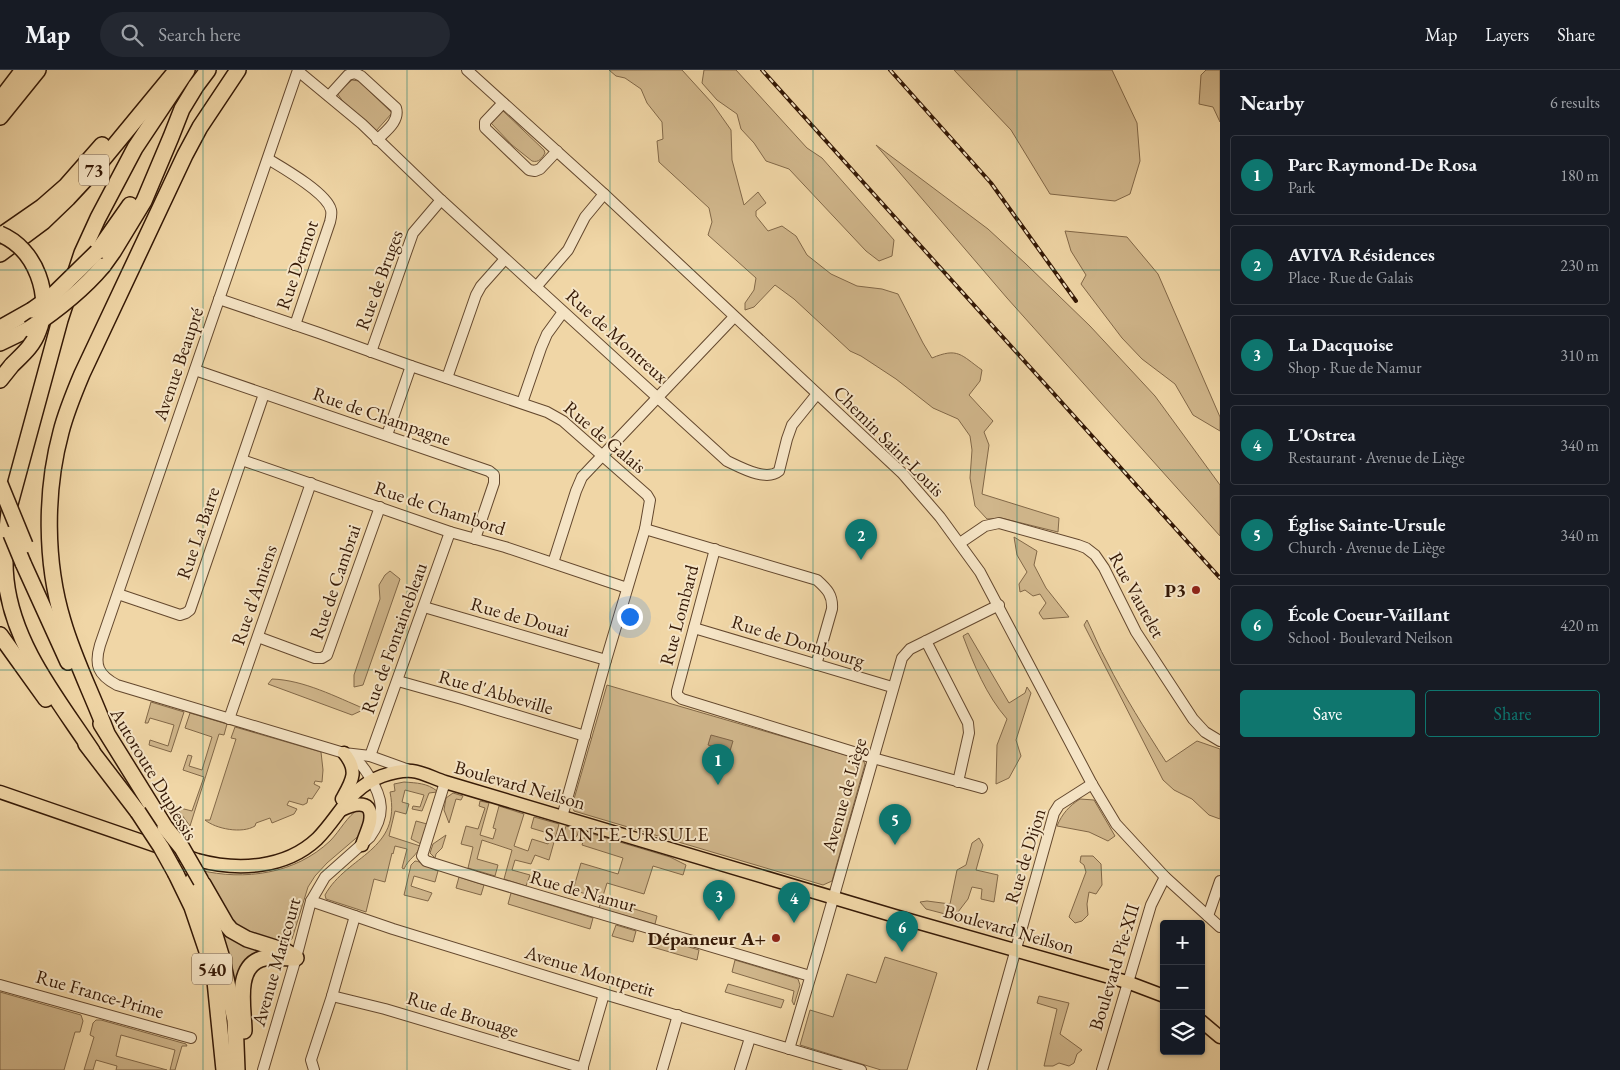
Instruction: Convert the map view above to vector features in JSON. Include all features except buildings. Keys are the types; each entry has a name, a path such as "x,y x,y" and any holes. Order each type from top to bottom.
{"highway":[{"path":"0,100 23,70"},
{"path":"0,117 38,70"},
{"path":"0,328 32,310 98,265 159,147 196,86 208,70"},
{"path":"106,731 73,651 58,604 52,569 50,536 50,502 54,464 70,403 86,366 189,148 200,127 238,70"},
{"path":"0,235 35,212 66,186 157,82 180,71"},
{"path":"92,751 32,659 17,627 6,581 5,546 10,504 60,320 82,253 135,148 180,71"},
{"name":"73","path":"0,254 43,222 68,198 180,71"},
{"path":"0,354 56,310 98,265 113,252 144,201 182,109"},
{"path":"0,235 15,243 32,262 43,291 43,308 38,333 31,346 6,369 0,380"},
{"path":"0,343 26,334"},
{"path":"0,484 38,576 70,665"},
{"name":"Autoroute Duplessis","path":"0,510 52,630 86,700 166,827 197,881 223,964 235,1020 237,1070"},
{"name":"Autoroute Duplessis","path":"0,635 56,712 92,751 138,812 176,874 198,924 212,966 224,1070"},
{"path":"0,643 56,712"},
{"path":"0,650 26,676"},
{"path":"197,881 231,930 247,939 285,950 296,958"},
{"path":"243,1070 245,1038 243,980 246,970 253,963 262,959 296,958"}],"main road":[{"path":"333,819 349,787 354,772 350,761 344,753"},
{"path":"0,792 197,860 221,866 254,866 282,859 308,846 319,836 354,793 372,780 392,773 413,771"},
{"name":"Boulevard Neilson","path":"413,771 562,817 1127,982 1160,994"},
{"path":"333,819 341,810 349,806 365,805 370,812 370,825 362,845"},
{"path":"1205,1024 1220,1037"}],"street":[{"name":"Chemin Saint-Louis","path":"467,70 604,194 734,318 902,473 922,494 960,543 999,604 1092,784 1116,824 1165,877 1220,927"},
{"name":"Rue de Montreux","path":"298,71 362,124 441,200 727,461 751,472 770,476 778,471 786,439 792,425 818,394"},
{"name":"Avenue Beaupré","path":"100,670 97,659 98,653 298,71"},
{"path":"328,96 348,74 355,72 361,76 396,108 398,114 396,119 377,140"},
{"path":"503,102 485,122 485,128 529,170 535,172 540,169 556,151"},
{"name":"Rue Dermot","path":"268,159 309,185 329,204 332,212 295,325"},
{"path":"536,286 568,250 585,217 604,194"},
{"name":"Rue de Bruges","path":"371,352 412,233 441,200"},
{"path":"447,378 476,295 481,286 505,259"},
{"name":"Rue de Galais","path":"219,299 547,412 562,421 650,500 645,529"},
{"path":"522,403 547,334 563,312"},
{"path":"552,563 582,477 734,318"},
{"path":"387,436 411,366"},
{"name":"Rue de Champagne","path":"195,370 489,471 494,475 494,483 475,539"},
{"name":"Rue La Barre","path":"118,594 180,615 190,610 264,394"},
{"name":"Rue de Chambord","path":"242,460 380,506 450,532 627,588"},
{"name":"Rue d'Amiens","path":"229,718 311,483"},
{"name":"Rue de Cambrai","path":"258,637 315,658 322,658 327,655 380,506"},
{"name":"Rue Vautelet","path":"960,543 985,526 999,523 1086,548 1095,555 1104,568 1136,632 1193,720 1220,741"},
{"path":"562,817 645,529 817,580 833,600 816,665"},
{"name":"Rue de Fontainebleau","path":"370,756 450,532"},
{"name":"Rue Lombard","path":"715,549 677,695 873,758"},
{"name":"Avenue de Liège","path":"789,1049 834,897 898,665 905,653 999,604"},
{"name":"Rue de Douai","path":"424,607 606,660"},
{"name":"Rue de Dombourg","path":"694,628 892,687"},
{"path":"926,641 968,723 969,733 958,782"},
{"name":"Boulevard Neilson","path":"100,670 105,678 117,685 344,753 370,756 413,771"},
{"name":"Rue d'Abbeville","path":"398,682 585,736"},
{"name":"Avenue Maricourt","path":"263,1070 311,901 325,877 362,845 375,830 380,817 379,793 372,780 359,761 344,753"},
{"path":"873,758 982,788"},
{"name":"Rue de Namur","path":"445,782 422,856 426,861 810,976"},
{"name":"Rue de Dijon","path":"982,1070 1054,813 1059,805 1092,784"},
{"name":"Boulevard Pie-XII","path":"1102,1070 1151,905 1165,877"},
{"path":"1208,916 1220,881"},
{"name":"Avenue Montpetit","path":"311,901 393,929 789,1049 833,1066 861,1070"},
{"path":"314,1070 311,1060 355,916"},
{"name":"Rue France-Prime","path":"0,985 190,1038"},
{"path":"582,1069 604,994"},
{"name":"Rue de Brouage","path":"332,996 385,1009 582,1069"},
{"path":"662,1070 678,1015"},
{"path":"740,1070 750,1038"}],"shaded area":[{"path":"609,70 682,70 712,103 731,130 732,160 744,205 758,192 766,203 756,211 756,216 768,231 782,226 796,236 807,255 831,274 857,286 882,289 898,294 932,358 948,353 959,354 982,370 980,381 969,395 993,421 984,432 989,445 982,494 1059,518 1058,532 1001,518 987,519 975,506 970,478 972,450 970,436 958,419 933,408 896,379 850,351 794,299 775,285 754,307 745,310 745,303 754,290 756,278 708,235 712,222 709,208 659,162 657,141 663,139 662,122 647,103 641,89 625,78 616,76"},
{"path":"704,70 736,70 807,148 822,158 894,240 892,256 879,261 866,251 789,169 766,161 754,143 741,129 737,114 717,100 702,83"},
{"path":"954,70 1112,70 1137,123 1140,161 1130,194 1115,201 1050,194 1011,130"},
{"path":"1206,70 1220,70 1220,122 1213,107 1199,104 1201,75"},
{"path":"352,80 359,81 392,113 376,131 346,106 337,93"},
{"path":"502,110 544,150 545,153 540,160 532,161 512,145 491,123"},
{"path":"876,145 988,229 1090,326 1155,396 1220,485 1220,536 1007,298"},
{"path":"1065,231 1127,237 1158,274 1220,417 1220,431 1193,415 1175,384 1142,359 1122,338 1081,284 1086,275 1071,251"},
{"path":"1014,537 1037,551 1034,565 1046,588 1069,617 1043,619 1039,613 1046,603 1040,594 1033,596 1025,590 1020,592 1019,584 1027,572 1017,555"},
{"path":"390,571 400,579 363,685 354,687 354,675 380,599 379,585"},
{"path":"1087,620 1101,652 1120,687 1166,762 1197,741 1220,749 1220,819 1209,815 1192,799 1174,790 1163,780 1084,625"},
{"path":"968,633 1009,703 1025,693 1027,687 1031,693 1016,740 1021,756 1009,778 996,784 997,745 1007,719 993,700 976,669 963,636"},
{"path":"272,679 296,682 331,694 365,709 352,715 268,684"},
{"path":"607,685 863,760 865,764 832,881 823,885 574,811 572,806"},
{"path":"151,702 184,712 171,752 149,745 150,740 168,746 174,725 150,718 148,723 145,723"},
{"path":"190,713 227,724 224,735 219,734 190,826 176,807 192,811 204,777 183,770 188,755 192,756 189,766 202,770 212,737 185,728"},
{"path":"235,727 321,752 322,782 315,781 314,784 320,787 312,799 308,798 307,803 303,805 289,801 287,805 297,809 294,814 272,823 270,818 243,830 222,828 205,820 210,820 236,739 231,738"},
{"path":"711,735 733,741 730,751 708,745"},
{"path":"404,782 426,785 437,791 429,793 422,811 412,809 413,806 420,807 424,795 405,790 402,802 409,804 406,814 395,811 389,836 420,846 417,852 404,869 402,868 407,849 395,846 385,882 374,879 366,912 326,899 325,895 346,870 381,840 388,827 392,812 390,792 395,791 394,784"},
{"path":"453,793 463,796 461,800 456,799 449,823 444,810 446,798"},
{"path":"1080,799 1094,800 1115,836 1108,841 1089,832 1057,826 1066,811"},
{"path":"480,801 489,803 480,835 493,839 496,829 493,828 499,806 524,814 514,846 528,851 532,839 548,844 551,834 531,828 534,817 559,824 549,860 535,855 531,864 515,860 512,870 530,875 526,886 504,879 512,850 482,840 477,859 498,865 495,876 468,868 473,847 461,844 466,826 478,829 485,808 479,806"},
{"path":"359,809 368,814 362,833 315,876 308,887 292,939 285,945 239,933 199,870 234,875 269,872 285,868 316,852 330,841"},
{"path":"416,821 427,824 421,844 411,839"},
{"path":"566,826 579,830 577,836 570,841 562,839"},
{"path":"586,832 670,857 686,865 683,875 653,866 644,894 607,883 602,899 573,890 581,863 618,874 623,858 582,845"},
{"path":"446,835 442,848 435,858 430,853 433,844"},
{"path":"979,838 983,845 976,870 998,875 994,902 981,899 982,889 972,887 968,899 958,912 949,915 926,909 920,902 950,904 957,870 966,865 972,843"},
{"path":"1081,856 1093,856 1101,864 1102,885 1096,894 1089,892 1088,915 1082,921 1075,923 1069,917 1086,872 1084,865 1080,862"},
{"path":"415,861 438,871 435,882 414,876 411,886 432,893 428,901 404,895 411,865"},
{"path":"459,877 484,885 481,895 456,888"},
{"path":"511,893 593,918 590,929 508,904"},
{"path":"207,897 221,922 282,953 251,958 241,1025"},
{"path":"602,899 657,916 655,924 599,908"},
{"path":"616,925 636,931 633,942 612,936"},
{"path":"652,936 699,950 697,960 649,946"},
{"path":"885,957 937,973 907,1070 881,1070 800,1045 810,1010 833,1017 847,974 876,983"},
{"path":"735,960 798,979 800,985 794,1005 792,1001 794,991 732,972"},
{"path":"728,984 784,1000 781,1008 725,992"},
{"path":"0,992 81,1015 83,1021 80,1032 75,1032 64,1070 0,1070"},
{"path":"1039,996 1069,1003 1060,1034 1082,1050 1077,1054 1074,1063 1069,1066 1059,1063 1053,1066 1044,1066 1057,1009 1037,1003"},
{"path":"96,1020 186,1044 187,1046 182,1046 175,1070 170,1070 175,1050 121,1035 116,1056 167,1070 116,1070 117,1066 96,1060 93,1070 84,1070 94,1037 90,1035 93,1023"}],"railway":[{"path":"762,70 1220,578"},
{"path":"890,70 991,183 1076,301"}],"place":[{"name":"AVIVA Résidences","path":"861,560"},
{"name":"P3","path":"1196,590"},
{"name":"Parc Raymond-De Rosa","path":"718,785"},
{"name":"Église Sainte-Ursule","path":"895,845"},
{"name":"La Dacquoise","path":"719,921"},
{"name":"L'Ostrea","path":"794,923"},
{"name":"Dépanneur A+","path":"776,938"},
{"name":"École Coeur-Vaillant","path":"902,952"}],"district":[{"name":"SAINTE-URSULE","path":"627,834"}]}
